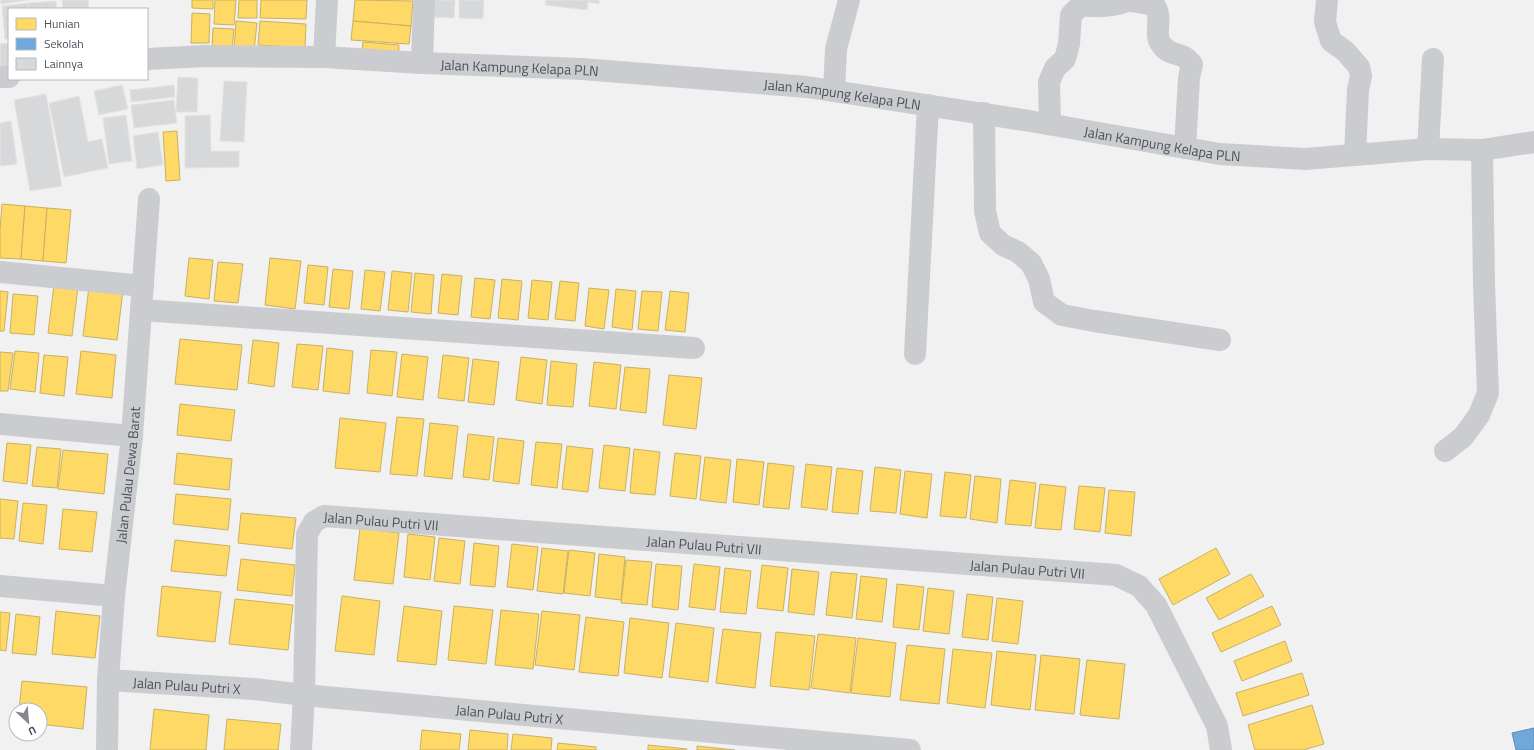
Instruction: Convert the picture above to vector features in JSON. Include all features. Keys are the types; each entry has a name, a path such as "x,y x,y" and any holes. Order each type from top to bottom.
{"street":[{"path":"324,57 327,0"},
{"path":"422,64 424,0"},
{"path":"834,91 836,49 849,0"},
{"path":"1050,124 1049,82 1055,68 1065,59 1069,44 1071,15 1082,5 1096,7 1119,5 1127,0 1154,5 1158,9 1159,43 1169,53 1187,57 1192,64 1189,78 1185,148"},
{"path":"1327,0 1325,22 1330,41 1345,51 1360,67 1361,76 1358,90 1355,155"},
{"name":"Jalan Kampung Kelapa PLN","path":"148,59 205,56 324,57 422,64 582,69 807,87 984,113 1220,154 1305,159 1428,149 1482,150 1534,142"},
{"path":"1428,149 1433,60"},
{"path":"915,354 928,105"},
{"path":"984,113 985,211 990,233 1003,245 1018,252 1031,263 1039,279 1044,302 1062,315 1220,340"},
{"path":"1445,451 1463,437 1479,416 1488,393 1484,285 1482,150"},
{"name":"Jalan Pulau Dewa Barat","path":"107,750 108,680 114,596 132,436 149,199"},
{"path":"0,272 143,286"},
{"path":"141,310 694,348"},
{"path":"0,424 132,436"},
{"name":"Jalan Pulau Putri VII","path":"301,750 304,695 307,534 314,522 324,516 1116,575 1139,586 1156,605 1217,726 1221,750"},
{"path":"0,586 114,596"},
{"name":"Jalan Pulau Putri X","path":"108,680 254,689 304,695 910,750"}],"building: Hunian":[{"path":"192,0 213,0 213,9 192,8"},
{"path":"215,0 236,0 234,25 214,24"},
{"path":"239,0 257,0 257,18 238,18"},
{"path":"261,0 307,0 306,19 260,18"},
{"path":"355,0 413,1 411,26 353,21"},
{"path":"192,13 210,14 209,43 191,43"},
{"path":"236,21 257,23 254,51 234,50"},
{"path":"260,21 306,24 305,48 258,45"},
{"path":"353,21 411,26 409,44 351,40"},
{"path":"213,28 234,29 232,49 212,48"},
{"path":"363,42 399,45 398,61 361,58"},
{"path":"177,131 180,180 166,181 163,132"},
{"path":"2,204 25,206 21,259 0,258"},
{"path":"25,206 47,208 43,261 21,259"},
{"path":"47,208 71,210 66,263 43,261"},
{"path":"189,258 213,260 209,299 185,296"},
{"path":"270,258 301,261 295,309 265,305"},
{"path":"218,262 243,264 238,303 214,301"},
{"path":"308,265 328,267 324,305 304,303"},
{"path":"333,269 353,271 349,309 329,307"},
{"path":"365,270 385,272 380,311 361,309"},
{"path":"392,271 412,273 408,312 388,310"},
{"path":"415,273 434,275 431,314 411,312"},
{"path":"442,274 462,276 458,315 438,313"},
{"path":"475,278 495,280 490,319 471,317"},
{"path":"502,279 522,281 518,320 498,318"},
{"path":"532,280 552,282 548,320 528,318"},
{"path":"560,281 579,283 575,321 555,319"},
{"path":"54,285 78,287 72,336 48,333"},
{"path":"89,287 123,290 117,340 83,336"},
{"path":"589,288 609,290 604,329 585,326"},
{"path":"616,289 636,291 632,330 612,327"},
{"path":"0,291 8,292 4,331 0,331"},
{"path":"642,291 662,292 658,331 638,329"},
{"path":"670,291 689,293 685,332 665,330"},
{"path":"13,294 38,296 34,335 10,333"},
{"path":"180,339 242,345 237,390 175,384"},
{"path":"253,340 279,343 274,387 248,383"},
{"path":"297,344 323,346 318,390 292,387"},
{"path":"327,348 353,351 349,394 323,391"},
{"path":"371,350 397,352 392,396 367,393"},
{"path":"15,351 39,353 35,392 10,389"},
{"path":"81,351 116,355 112,398 76,394"},
{"path":"0,352 13,353 8,391 0,391"},
{"path":"402,354 428,357 423,400 397,397"},
{"path":"44,355 68,357 64,396 40,393"},
{"path":"443,355 469,358 464,401 438,398"},
{"path":"521,357 547,360 542,404 516,400"},
{"path":"473,359 499,362 494,405 468,402"},
{"path":"551,361 577,364 573,407 547,405"},
{"path":"594,362 621,365 616,409 589,406"},
{"path":"625,367 650,369 646,413 620,410"},
{"path":"669,375 702,378 696,429 663,425"},
{"path":"180,404 235,410 231,441 177,435"},
{"path":"397,417 424,419 417,476 390,474"},
{"path":"340,418 386,423 380,472 335,468"},
{"path":"430,423 458,426 452,479 424,476"},
{"path":"468,434 494,437 489,480 463,477"},
{"path":"498,438 524,441 519,484 493,481"},
{"path":"536,442 562,444 557,488 531,485"},
{"path":"7,443 31,445 27,484 3,481"},
{"path":"604,445 630,448 625,491 599,488"},
{"path":"567,446 593,449 588,492 562,489"},
{"path":"37,447 61,449 57,488 32,486"},
{"path":"634,449 660,452 655,495 630,493"},
{"path":"63,450 108,454 104,494 58,489"},
{"path":"177,453 232,459 229,490 174,484"},
{"path":"675,453 701,456 696,499 670,496"},
{"path":"705,457 731,460 726,503 700,500"},
{"path":"737,459 764,462 759,505 733,502"},
{"path":"768,463 794,466 789,509 763,507"},
{"path":"806,464 832,467 827,510 801,507"},
{"path":"875,467 901,470 896,513 870,511"},
{"path":"837,468 863,471 858,514 832,512"},
{"path":"905,471 932,474 927,518 900,514"},
{"path":"945,472 971,475 966,518 940,516"},
{"path":"975,476 1001,479 997,523 970,519"},
{"path":"1010,480 1036,483 1031,526 1005,524"},
{"path":"1040,484 1066,487 1061,530 1035,528"},
{"path":"1079,486 1105,488 1100,532 1074,529"},
{"path":"1109,490 1135,492 1131,536 1105,533"},
{"path":"176,494 231,499 228,530 173,524"},
{"path":"0,499 18,501 14,539 0,538"},
{"path":"23,503 47,505 43,544 19,541"},
{"path":"63,509 97,512 92,552 59,549"},
{"path":"241,513 296,518 292,549 238,543"},
{"path":"360,528 399,533 393,584 354,580"},
{"path":"408,534 435,537 430,580 404,577"},
{"path":"439,538 465,541 460,584 434,581"},
{"path":"175,540 230,546 226,576 171,571"},
{"path":"474,543 499,546 495,587 470,585"},
{"path":"512,544 538,547 533,590 507,587"},
{"path":"542,548 568,551 563,594 537,591"},
{"path":"1216,548 1230,574 1173,605 1159,579"},
{"path":"569,550 595,553 590,596 564,593"},
{"path":"599,554 625,557 621,600 595,597"},
{"path":"241,559 295,565 292,596 237,590"},
{"path":"626,560 652,562 647,605 621,603"},
{"path":"656,564 682,566 678,610 652,607"},
{"path":"694,564 720,567 715,610 689,607"},
{"path":"762,565 788,568 783,611 757,608"},
{"path":"725,568 751,571 746,614 720,612"},
{"path":"792,569 819,572 814,615 788,612"},
{"path":"831,572 857,574 852,618 826,615"},
{"path":"1251,574 1264,596 1219,620 1206,598"},
{"path":"861,576 887,579 882,622 856,619"},
{"path":"897,584 924,587 919,630 893,627"},
{"path":"162,586 221,592 215,642 157,636"},
{"path":"928,588 954,591 949,634 923,631"},
{"path":"967,594 993,597 988,640 962,637"},
{"path":"342,596 380,601 374,655 335,651"},
{"path":"997,598 1023,601 1018,644 992,641"},
{"path":"235,599 293,605 288,650 229,644"},
{"path":"404,606 442,611 436,665 397,661"},
{"path":"454,606 493,610 486,664 448,660"},
{"path":"1272,606 1281,625 1221,652 1212,633"},
{"path":"501,610 539,614 533,669 495,665"},
{"path":"56,611 100,616 95,658 52,654"},
{"path":"542,611 580,615 574,670 535,665"},
{"path":"0,612 10,613 6,651 0,650"},
{"path":"16,614 40,617 36,655 12,653"},
{"path":"586,617 624,622 618,676 579,672"},
{"path":"630,618 669,623 662,678 624,673"},
{"path":"676,623 714,628 708,682 669,677"},
{"path":"723,629 761,633 755,688 716,683"},
{"path":"776,632 815,636 809,690 770,686"},
{"path":"818,634 856,638 850,693 811,688"},
{"path":"858,638 896,643 890,697 851,693"},
{"path":"1285,641 1292,661 1242,681 1234,661"},
{"path":"907,645 945,649 939,704 900,700"},
{"path":"953,649 992,653 985,708 947,703"},
{"path":"997,651 1036,655 1030,710 991,705"},
{"path":"1041,655 1080,659 1074,714 1035,710"},
{"path":"1087,660 1125,664 1119,719 1080,715"},
{"path":"1302,673 1309,695 1243,716 1236,693"},
{"path":"22,681 87,687 83,729 48,725 48,702 20,702"},
{"path":"1312,705 1324,744 1303,750 1255,750 1248,725"},
{"path":"154,709 209,715 206,750 150,750"},
{"path":"227,719 281,724 278,750 224,750"},
{"path":"422,730 461,734 459,750 420,750"},
{"path":"470,730 508,734 507,750 468,750"},
{"path":"513,734 552,738 551,750 511,750"},
{"path":"558,743 596,747 596,750 557,750"},
{"path":"648,745 687,749 687,750 648,750"},
{"path":"697,746 735,750 697,750"}],"building: Sekolah":[{"path":"1534,728 1534,750 1516,750 1512,733"}],"building: Lainnya":[{"path":"0,0 29,0 1,4"},
{"path":"62,0 88,0 89,8 63,8"},
{"path":"430,0 455,0 454,18 429,17"},
{"path":"459,0 484,0 483,19 459,18"},
{"path":"546,0 599,0 599,4 588,2 587,10 545,5"},
{"path":"56,1 57,8 29,8 28,3"},
{"path":"28,3 29,8 8,8 8,39 5,39 2,6"},
{"path":"8,43 8,74 0,74 0,44"},
{"path":"178,77 198,78 197,112 176,112"},
{"path":"224,81 247,82 244,142 220,141"},
{"path":"122,85 128,109 99,115 94,91"},
{"path":"174,85 175,97 131,102 130,90"},
{"path":"46,94 62,186 30,191 14,100"},
{"path":"79,96 88,142 102,139 108,168 64,177 49,103"},
{"path":"174,100 177,123 134,128 131,105"},
{"path":"126,115 132,161 109,164 103,118"},
{"path":"210,115 211,151 239,151 239,167 185,168 185,116"},
{"path":"11,121 17,164 0,166 0,123"},
{"path":"158,132 163,165 137,169 133,136"}]}
